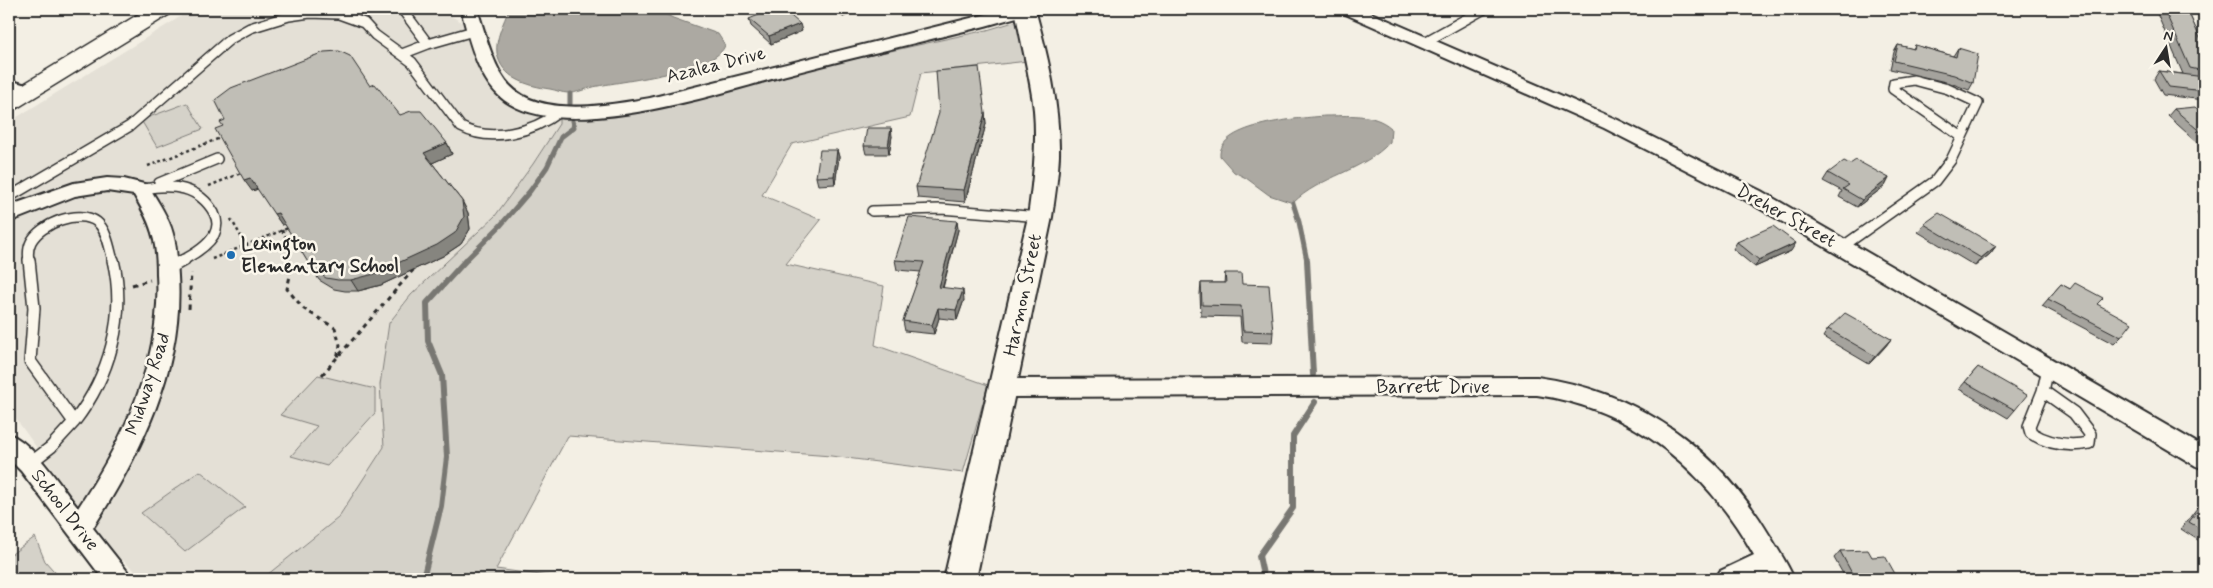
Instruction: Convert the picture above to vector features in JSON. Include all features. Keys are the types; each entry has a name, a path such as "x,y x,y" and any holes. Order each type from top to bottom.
{"main road":[{"path":"15,93 162,9"}],"street":[{"name":"Azalea Drive","path":"469,9 494,78 508,94 527,105 559,112 610,110 642,105 1025,9"},
{"path":"965,9 979,22"},
{"name":"Harmon Street","path":"960,579 1040,217 1046,172 1045,106 1025,9"},
{"name":"Dreher Street","path":"1349,9 1611,124 1754,196 2204,459"},
{"path":"9,215 51,195 86,186 113,185 143,189"},
{"name":"Midway Road","path":"78,528 105,490 120,463 142,411 160,358 169,316 170,281 163,235 143,189"},
{"name":"Barrett Drive","path":"1002,388 1537,386 1576,392 1603,400 1635,415 1686,453 1718,482 1732,499 1775,570"},
{"name":"School Drive","path":"9,444 29,464 118,579"},
{"path":"1729,579 1775,570"}],"lane":[{"path":"9,197 130,126 230,39 258,26 317,9"},
{"path":"402,9 428,44"},
{"path":"1425,42 1484,9"},
{"path":"302,14 339,14 359,21 412,62 462,128 471,134 497,136 546,121 559,112"},
{"path":"402,54 428,44 477,30"},
{"path":"1842,247 1875,222 1906,204 1937,180 1954,157 1963,137 1978,103 1960,92 1904,79 1894,82 1893,89 1963,137"},
{"path":"143,189 218,159"},
{"path":"143,189 167,185 184,188 204,198 218,221 217,228 207,244 196,253 168,269"},
{"path":"872,211 941,209 1040,217"},
{"path":"29,464 55,445 74,423 100,381 114,336 118,312 115,266 99,224 91,218 82,217 62,220 44,228 33,238 28,250 35,316 30,360 74,423"},
{"path":"2043,391 2074,413 2090,434 2089,443 2076,447 2040,439 2031,433 2030,426 2043,391 2048,368"}],"path":[{"path":"148,166 228,135"},
{"path":"209,186 241,173"},
{"path":"209,260 288,228"},
{"path":"282,230 288,242 290,276 287,289 304,308 335,328 340,345 337,358"},
{"path":"322,376 414,269"}],"shaded area":[{"name":"Lexington Elementary School","path":"193,9 444,9 445,13 477,30 501,87 559,112 559,124 495,216 411,295 389,323 380,385 384,447 338,518 262,579 145,579 109,549 9,409 9,122"},
{"path":"509,9 655,9 673,18 718,34 725,45 719,54 706,62 688,68 647,78 564,93 525,83 510,75 504,69 497,53 497,42"},
{"path":"1017,21 1026,38 1028,61 921,73 910,117 792,144 762,195 821,220 786,264 884,286 875,345 988,385 963,473 831,456 568,436 496,569 570,579 262,579 338,518 384,447 380,385 389,323 411,295 495,216 559,124 559,112 642,105 987,30"},
{"path":"187,103 203,129 157,147 141,120"},
{"path":"1360,116 1376,119 1391,128 1390,142 1368,160 1316,186 1293,203 1269,195 1246,178 1234,172 1220,156 1223,145 1232,136 1246,129 1299,118"},
{"path":"318,375 375,389 375,413 327,466 291,456 317,426 280,415"},
{"path":"200,471 245,507 185,552 141,513"},
{"path":"35,537 45,561 61,579 9,579 9,556"}],"building":[{"path":"773,9 783,9 800,24 769,36 749,19"},
{"path":"2164,9 2187,9 2204,47 2204,71 2190,68"},
{"path":"1898,45 1914,49 1915,45 1956,57 1958,48 1978,54 1973,83 1954,75 1894,61"},
{"path":"339,51 350,56 370,86 375,84 400,115 411,111 421,111 447,143 424,153 462,201 464,217 455,233 437,245 374,274 351,280 326,278 312,269 278,213 274,214 250,178 244,180 215,129 223,126 220,122 225,120 215,100 231,88 324,52"},
{"path":"979,67 985,113 964,190 916,187 939,113 936,71"},
{"path":"2159,71 2204,77 2204,91 2169,87"},
{"path":"2195,107 2204,115 2204,135 2174,109"},
{"path":"867,128 891,128 888,146 864,146"},
{"path":"820,150 837,150 834,176 816,177"},
{"path":"1856,160 1889,178 1862,200 1843,189 1849,185 1828,173 1844,161 1850,164"},
{"path":"1939,213 1996,246 1981,258 1924,224"},
{"path":"909,217 957,221 939,287 963,290 956,310 938,308 932,325 903,321 924,262 895,260"},
{"path":"1773,226 1796,243 1759,260 1737,242"},
{"path":"1225,273 1241,273 1242,284 1269,285 1273,332 1243,331 1241,306 1202,305 1201,283 1226,283"},
{"path":"2075,283 2103,298 2097,304 2132,323 2121,337 2048,299 2061,284 2070,289"},
{"path":"1845,313 1891,339 1875,356 1828,329"},
{"path":"1978,367 2027,395 2015,410 1965,382"},
{"path":"2204,502 2204,531 2189,522"},
{"path":"1868,550 1872,557 1885,556 1898,579 1855,579 1840,551"},
{"path":"2170,575 2177,579 2168,579"}],"waterway":[{"path":"570,94 570,104"},
{"path":"466,260 500,226 530,191 547,167 561,137 574,127 572,121"},
{"path":"1293,203 1307,261"},
{"path":"423,579 441,506 447,457 442,375 428,341 427,303 466,260"},
{"path":"1307,260 1313,374"},
{"path":"1264,579 1259,556 1293,508 1293,436 1315,402"}],"place":[{"name":"Lexington Elementary School","path":"231,255"}]}
